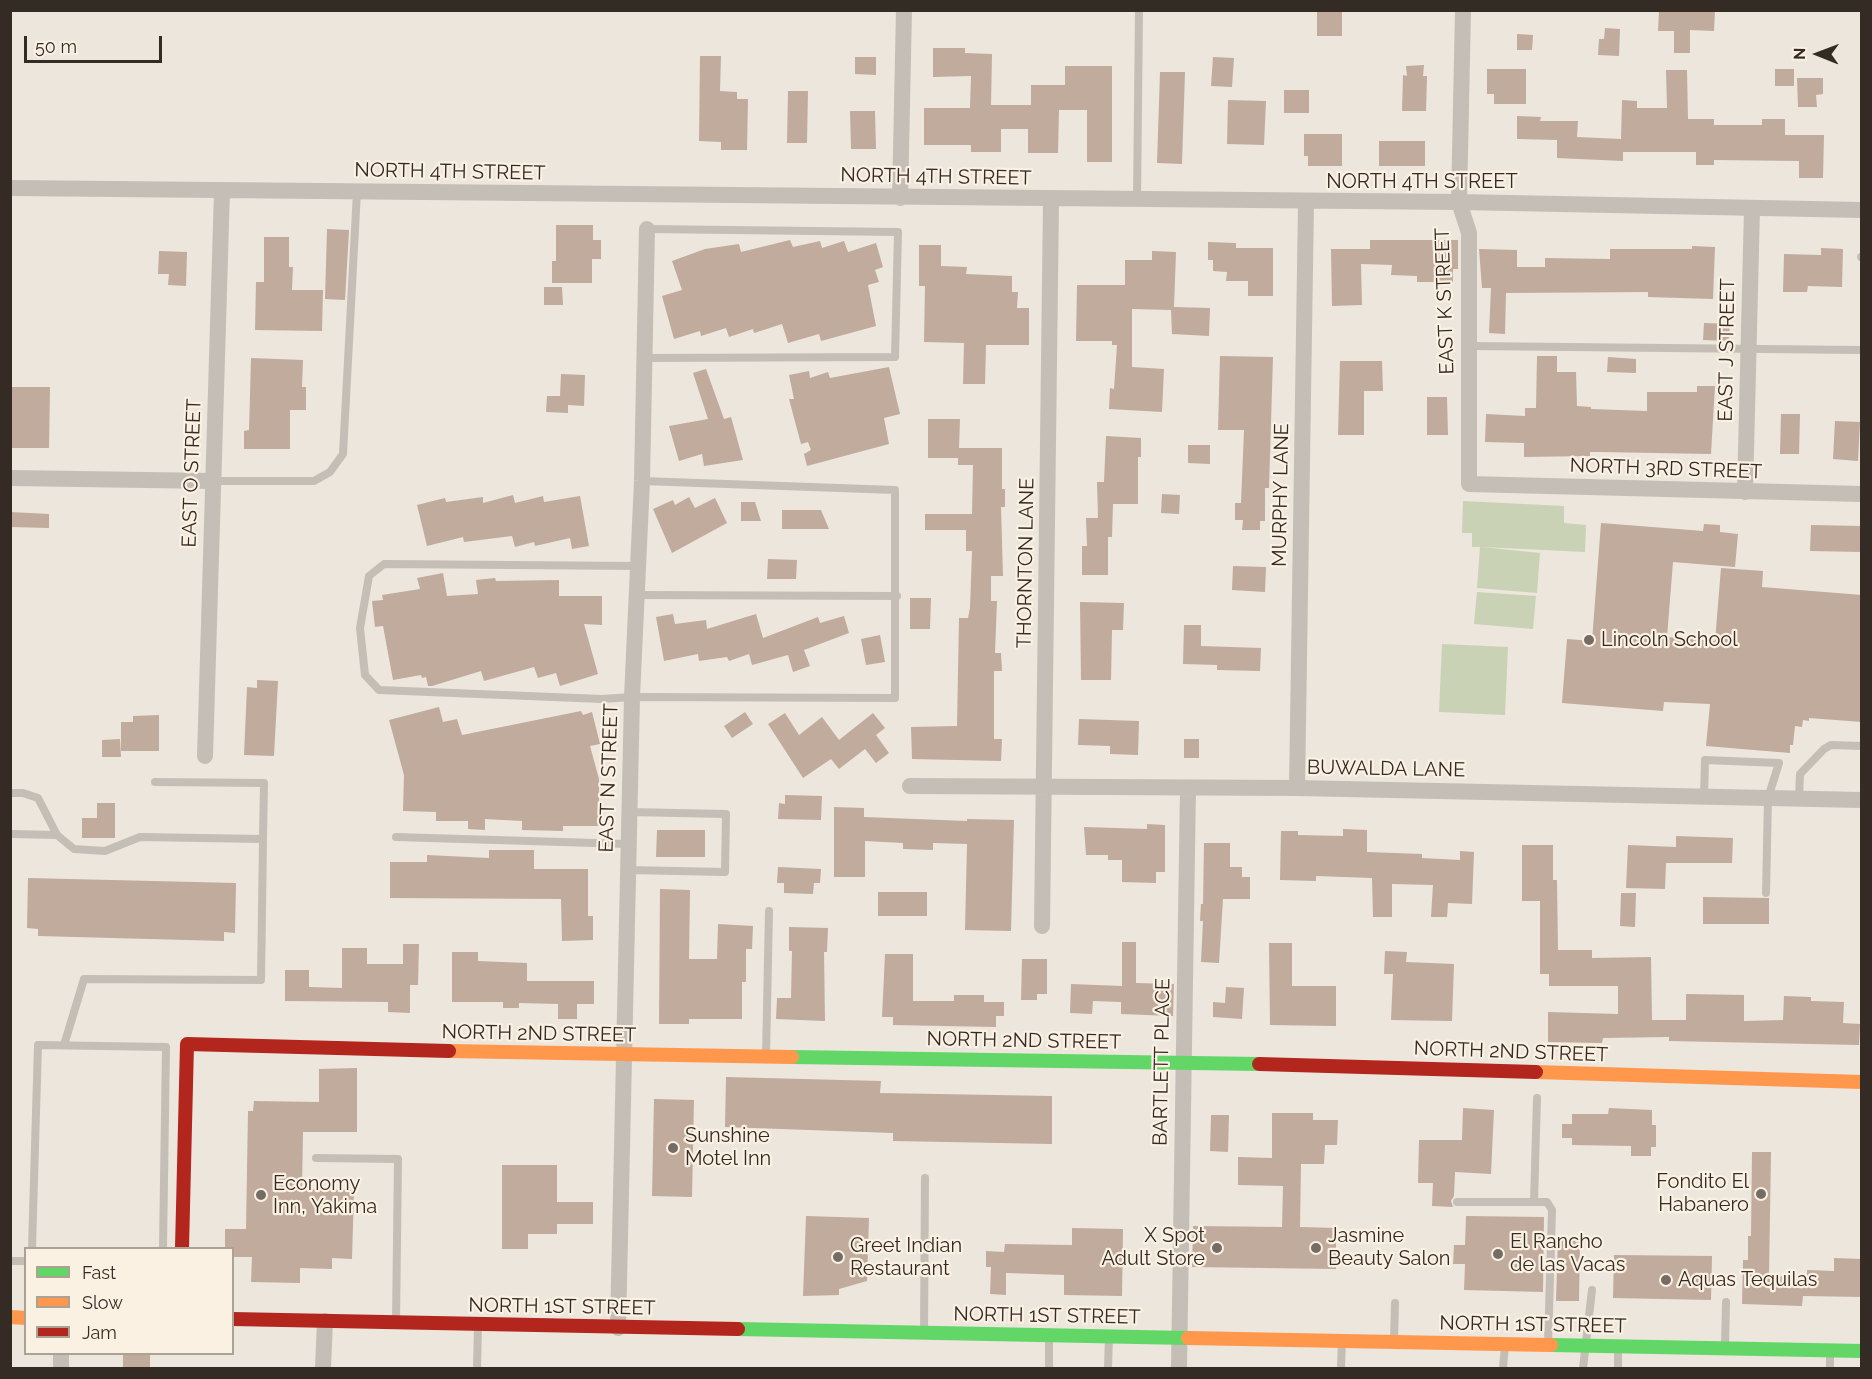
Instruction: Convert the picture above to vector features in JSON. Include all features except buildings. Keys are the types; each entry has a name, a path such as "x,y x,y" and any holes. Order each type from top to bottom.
{"street":[{"path":"900,198 904,10"},
{"name":"EAST K STREET","path":"1463,10 1459,202 1468,233 1469,484"},
{"name":"NORTH 4TH STREET","path":"10,188 1137,201 1459,202 1862,210"},
{"name":"EAST O STREET","path":"205,756 222,191"},
{"name":"THORNTON LANE","path":"1042,926 1051,200"},
{"name":"MURPHY LANE","path":"1298,789 1306,202"},
{"name":"EAST J STREET","path":"1745,492 1752,209"},
{"name":"EAST N STREET","path":"618,1328 628,844 642,481 647,229"},
{"path":"10,478 213,481"},
{"name":"NORTH 3RD STREET","path":"1469,484 1862,494"},
{"name":"BUWALDA LANE","path":"910,786 1298,789 1862,800"},
{"name":"BARTLETT PLACE","path":"1179,1368 1188,788"},
{"name":"NORTH 2ND STREET","path":"182,1247 187,1044 623,1055 1183,1062 1862,1082"},
{"name":"NORTH 1ST STREET","path":"234,1319 1862,1351"},
{"path":"323,1368 325,1321"}],"lane":[{"path":"1137,201 1139,10"},
{"path":"213,481 314,481 330,472 343,454 357,192"},
{"path":"644,358 895,357 898,232 647,229"},
{"path":"1469,346 1862,350"},
{"path":"638,566 384,564 369,576 360,628 365,675 379,690 602,699 632,696 895,698 896,490 642,481"},
{"path":"637,595 897,596"},
{"path":"1799,799 1800,774 1824,749 1831,745 1862,746"},
{"path":"1704,797 1705,760 1779,763 1768,798 1766,893"},
{"path":"64,1045 84,979 261,980 264,783 154,782"},
{"path":"10,794 23,793 38,798 57,835 74,849 105,850 140,837 263,839"},
{"path":"628,870 725,872 726,814 629,812"},
{"path":"10,834 57,835"},
{"path":"396,837 628,844"},
{"path":"766,1057 769,911"},
{"path":"32,1247 38,1045 166,1047 163,1247"},
{"path":"1534,1202 1537,1098"},
{"path":"316,1158 398,1159 396,1323"},
{"path":"924,1333 926,1178"},
{"path":"1457,1202 1547,1202 1552,1210 1548,1344"},
{"path":"1583,1368 1592,1290"},
{"path":"1725,1348 1726,1302"},
{"path":"1394,1342 1395,1303"},
{"path":"477,1368 478,1325"},
{"path":"1049,1335 1049,1368"},
{"path":"1108,1368 1109,1336"},
{"path":"1341,1368 1342,1340"},
{"path":"1503,1368 1505,1344"},
{"path":"1618,1346 1618,1368"},
{"path":"1830,1350 1830,1368"}],"green space":[{"path":"1463,501 1564,506 1564,523 1586,525 1585,552 1482,547 1540,553 1537,593 1477,588 1480,547 1472,547 1472,533 1462,533"},
{"path":"1477,592 1536,596 1533,629 1474,624"},
{"path":"1442,644 1508,647 1505,715 1439,712"}],"traffic: fast":[{"path":"792,1057 1259,1064"},
{"path":"738,1329 1188,1338"},
{"path":"1551,1345 1862,1351"}],"traffic: slow":[{"path":"449,1051 792,1057"},
{"path":"1536,1072 1862,1082"},
{"path":"10,1317 24,1318"},
{"path":"1188,1338 1551,1345"}],"traffic: jam":[{"path":"182,1247 187,1044 449,1051"},
{"path":"1259,1064 1536,1072"},
{"path":"234,1319 738,1329"}],"place":[{"name":"Lincoln School","path":"1589,640"},
{"name":"Sunshine Motel Inn","path":"673,1148"},
{"name":"Fondito El Habanero","path":"1761,1194"},
{"name":"Economy Inn, Yakima","path":"261,1195"},
{"name":"X Spot Adult Store","path":"1217,1248"},
{"name":"Jasmine Beauty Salon","path":"1316,1248"},
{"name":"El Rancho de las Vacas","path":"1498,1254"},
{"name":"Greet Indian Restaurant","path":"838,1257"},
{"name":"Aquas Tequilas","path":"1666,1280"}]}
